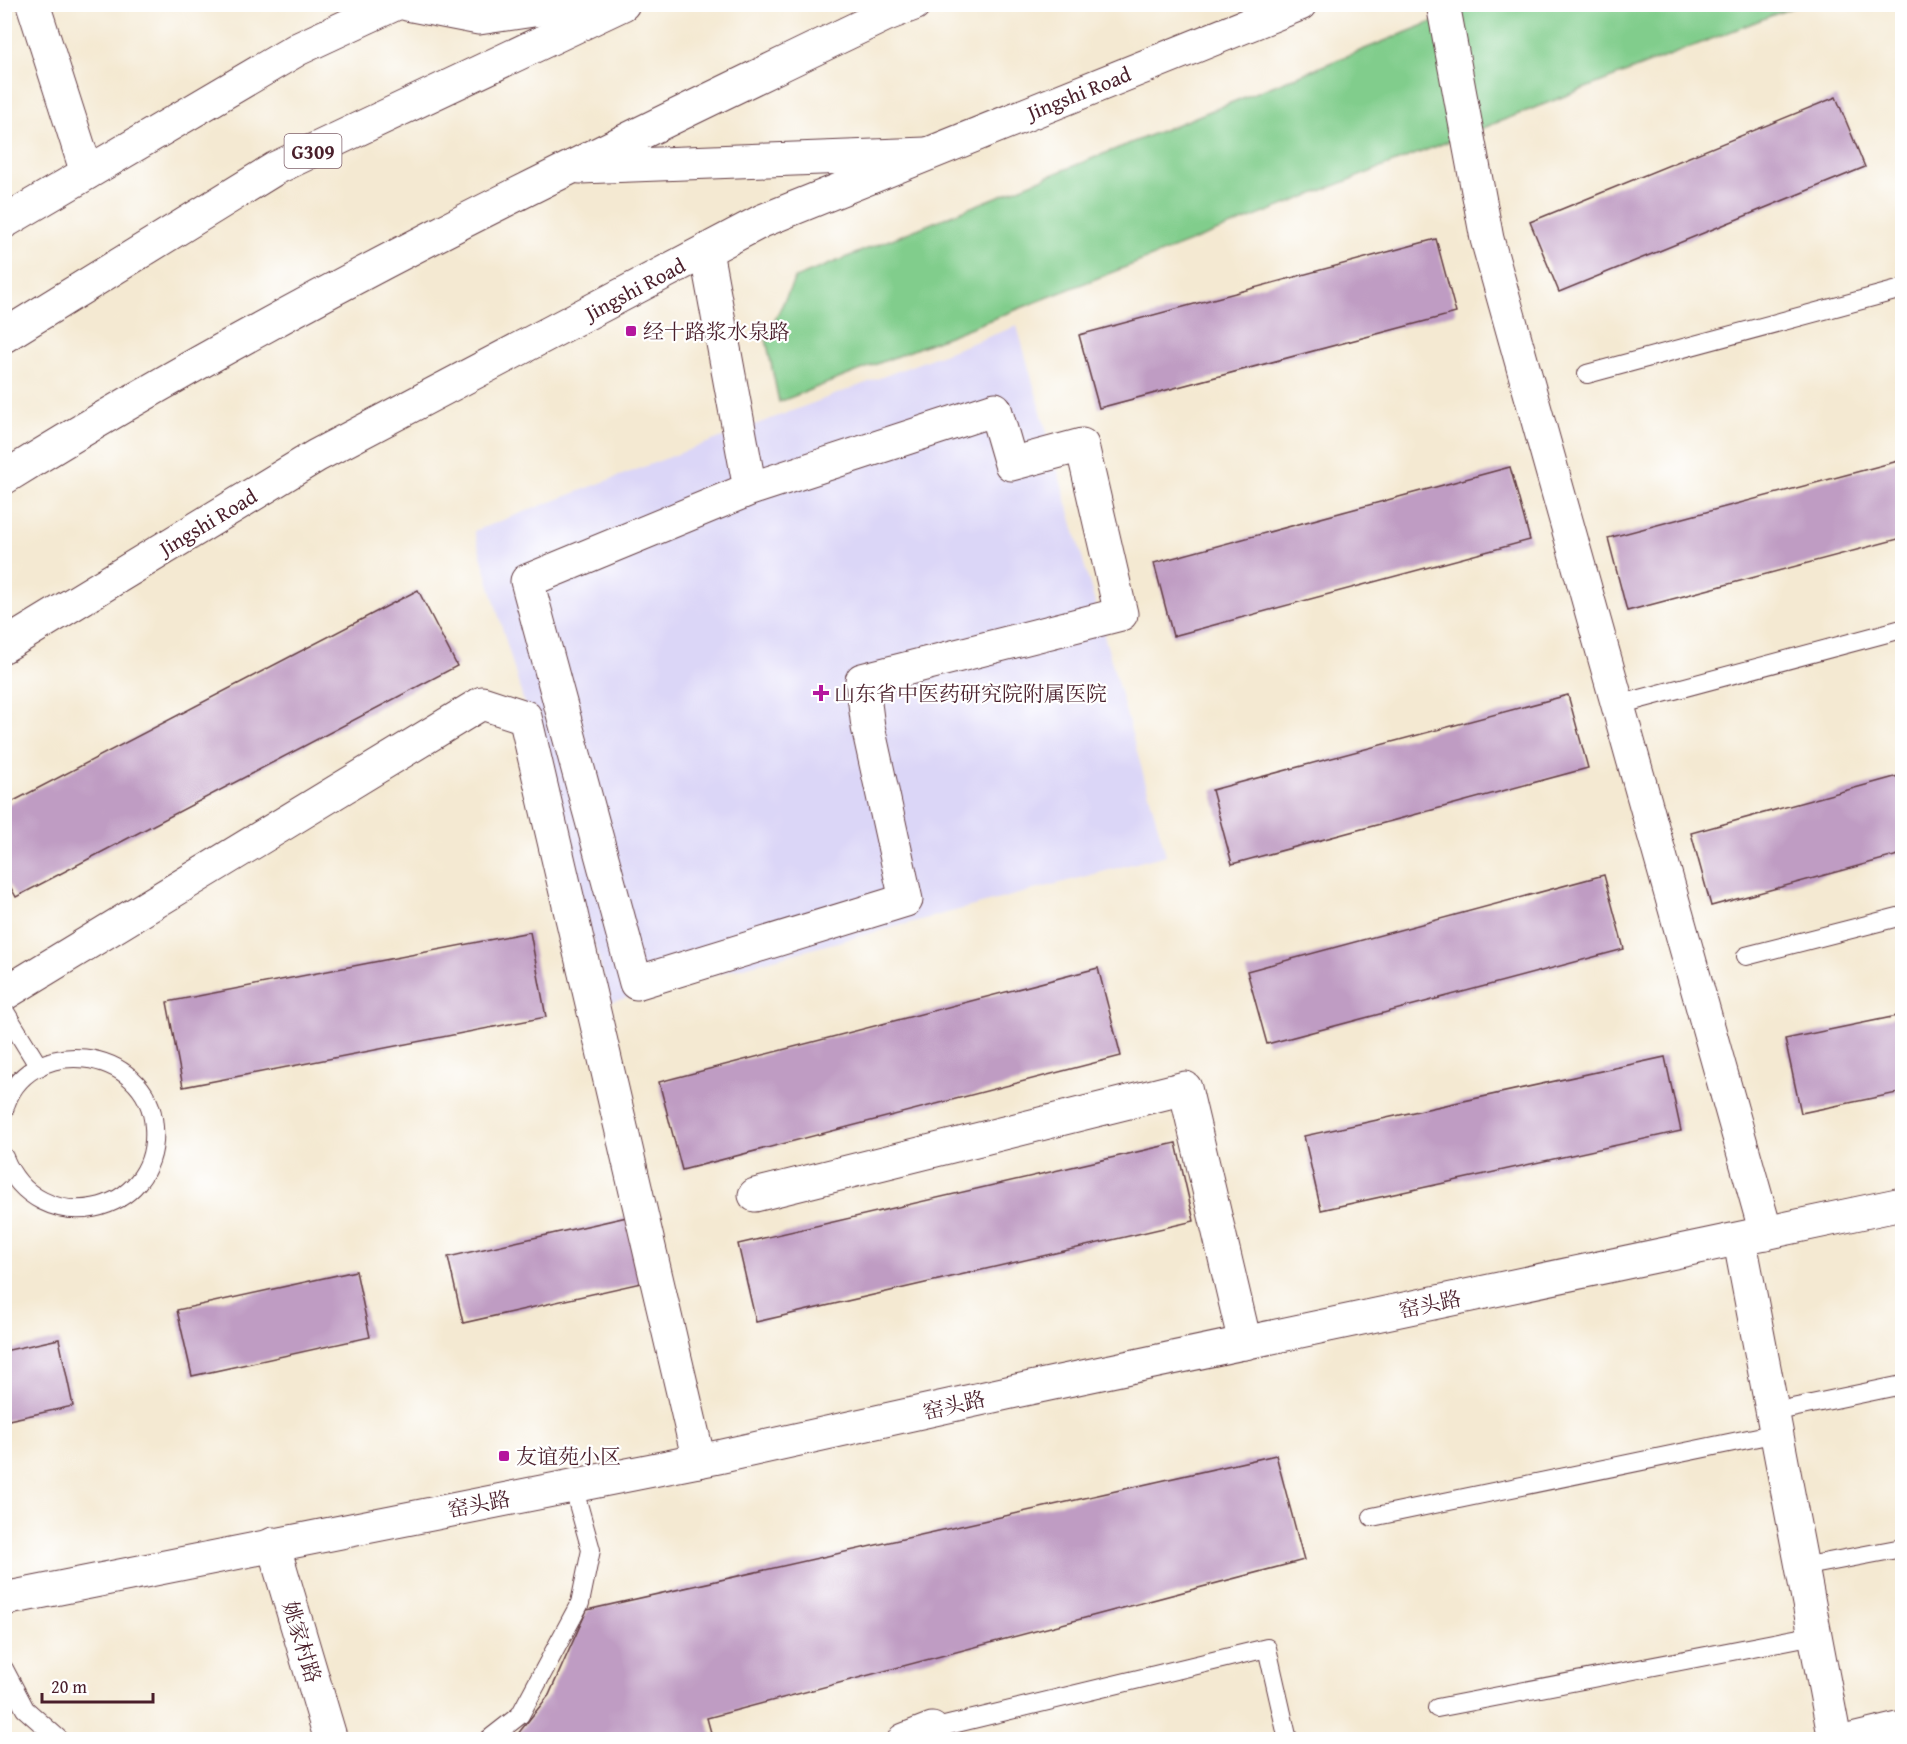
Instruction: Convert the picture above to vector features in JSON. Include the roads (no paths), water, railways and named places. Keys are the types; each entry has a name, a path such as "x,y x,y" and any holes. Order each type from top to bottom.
{"main road":[{"path":"33,4 87,173"},
{"path":"4,222 298,49 389,6 480,18 574,4"},
{"name":"G309","path":"11,332 276,168 623,4"},
{"path":"4,478 107,414 364,271 566,167 914,4"},
{"name":"Jingshi Road","path":"4,646 316,456 762,221 1300,4"},
{"path":"1443,4 1487,239 1618,705 1754,1240 1775,1422 1835,1740"},
{"path":"566,167 926,154"},
{"path":"706,251 750,489"},
{"path":"995,409 1011,464 1082,445 1121,614 862,680 868,727 906,900 636,983 527,581 750,489 995,409"},
{"path":"4,994 482,703 525,717 699,1461"},
{"path":"756,1195 1185,1088 1245,1343"},
{"name":"窑头路","path":"4,1599 699,1461 1245,1343 1754,1240 1902,1204"},
{"name":"姚家村路","path":"273,1544 331,1740"},
{"path":"1852,1740 1902,1728"}],"lane":[{"path":"1587,374 1902,289"},
{"path":"1618,705 1902,629"},
{"path":"1746,956 1902,916"},
{"path":"4,1010 39,1067"},
{"path":"4,1110 20,1083 39,1067 61,1058 86,1057 111,1064 133,1080 148,1101 154,1126 152,1153 142,1177 123,1196 99,1208 73,1211 48,1205 27,1192 11,1173 4,1157"},
{"path":"1372,1517 1775,1422 1902,1385"},
{"path":"488,1740 520,1715 580,1603 591,1550 573,1486"},
{"path":"1802,1567 1902,1548"},
{"path":"1437,1708 1815,1635"},
{"path":"924,1736 1267,1648 1287,1740"},
{"path":"4,1669 25,1710 60,1740"}],"place":[{"name":"经十路浆水泉路","path":"631,331"},
{"name":"山东省中医药研究院附属医院","path":"821,693"},
{"name":"友谊苑小区","path":"504,1456"}]}
